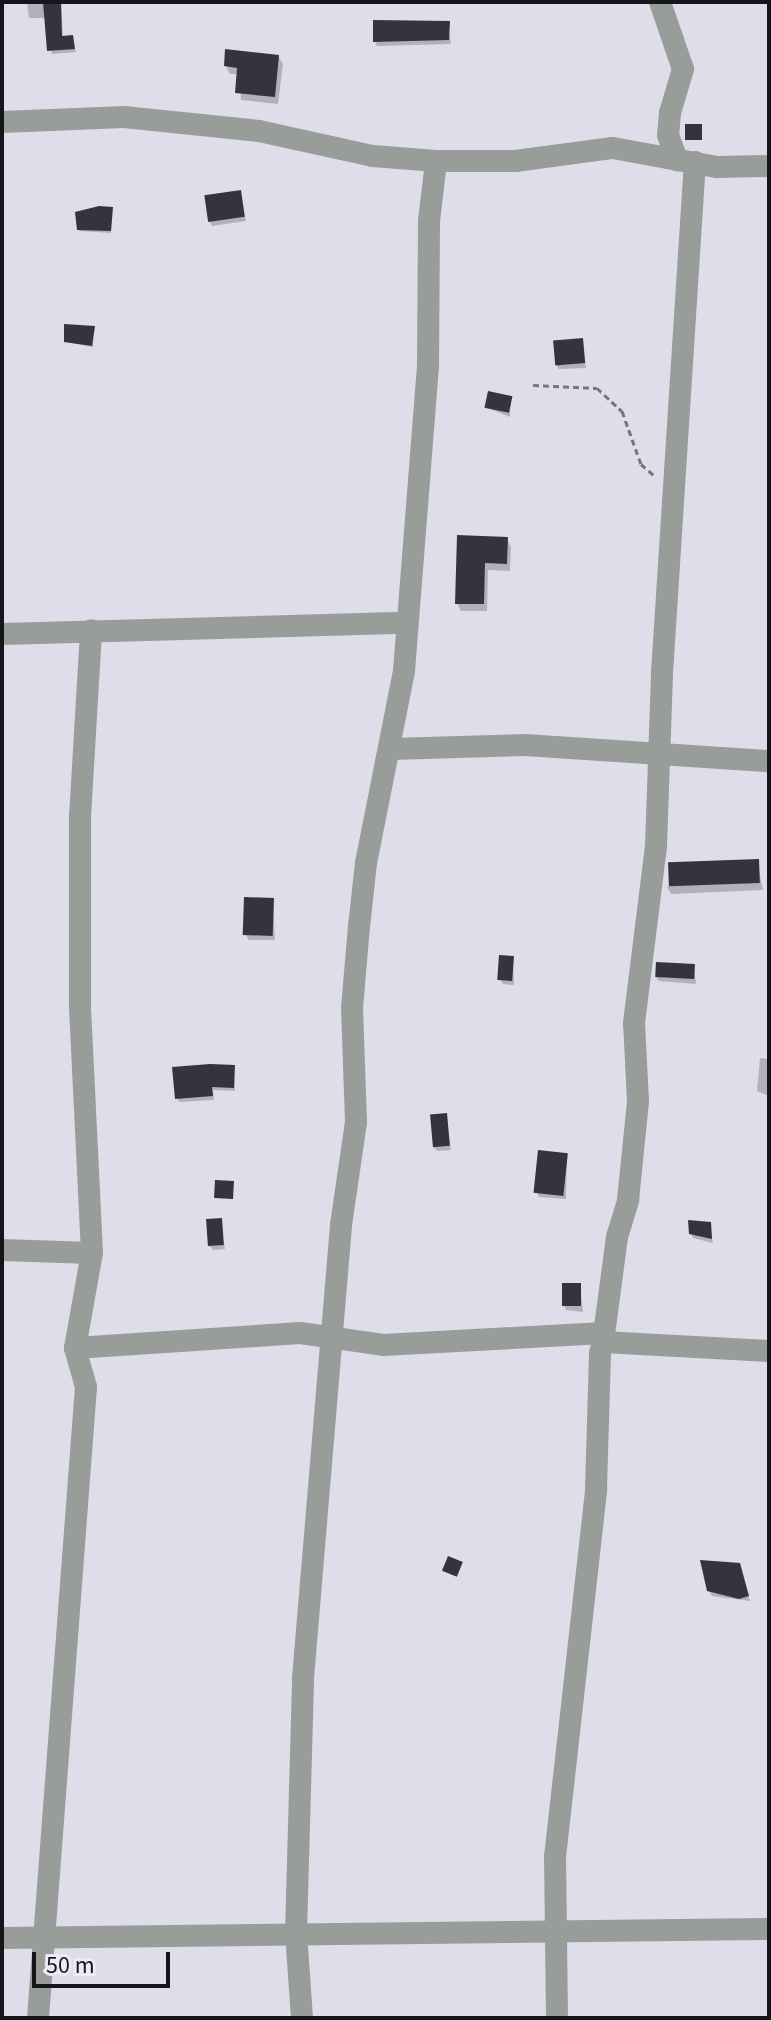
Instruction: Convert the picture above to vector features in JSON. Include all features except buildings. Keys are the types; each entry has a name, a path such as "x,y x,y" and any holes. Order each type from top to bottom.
{"street":[{"path":"557,2018 555,1931 563,1753 581,1642 604,1338 628,1200 638,1101 634,1023 652,904 660,758 686,161 669,124 683,69 660,2"},
{"path":"2,122 124,117 259,131 373,156 436,161 515,161 613,148 686,161 769,166"},
{"path":"302,2018 296,1933 298,1764 332,1338 356,1122 352,1008 366,863 391,749 405,623 428,367 429,221 436,161"},
{"path":"2,634 405,623"},
{"path":"38,2018 86,1387 75,1348 92,1253 80,1004 80,817 91,630"},
{"path":"391,749 525,745 660,758 769,761"},
{"path":"2,1250 92,1253"},
{"path":"75,1348 300,1333 383,1345 604,1338 769,1351"},
{"path":"2,1938 769,1929"}],"path":[{"path":"533,385 597,388 622,411 648,472 674,480"}]}
